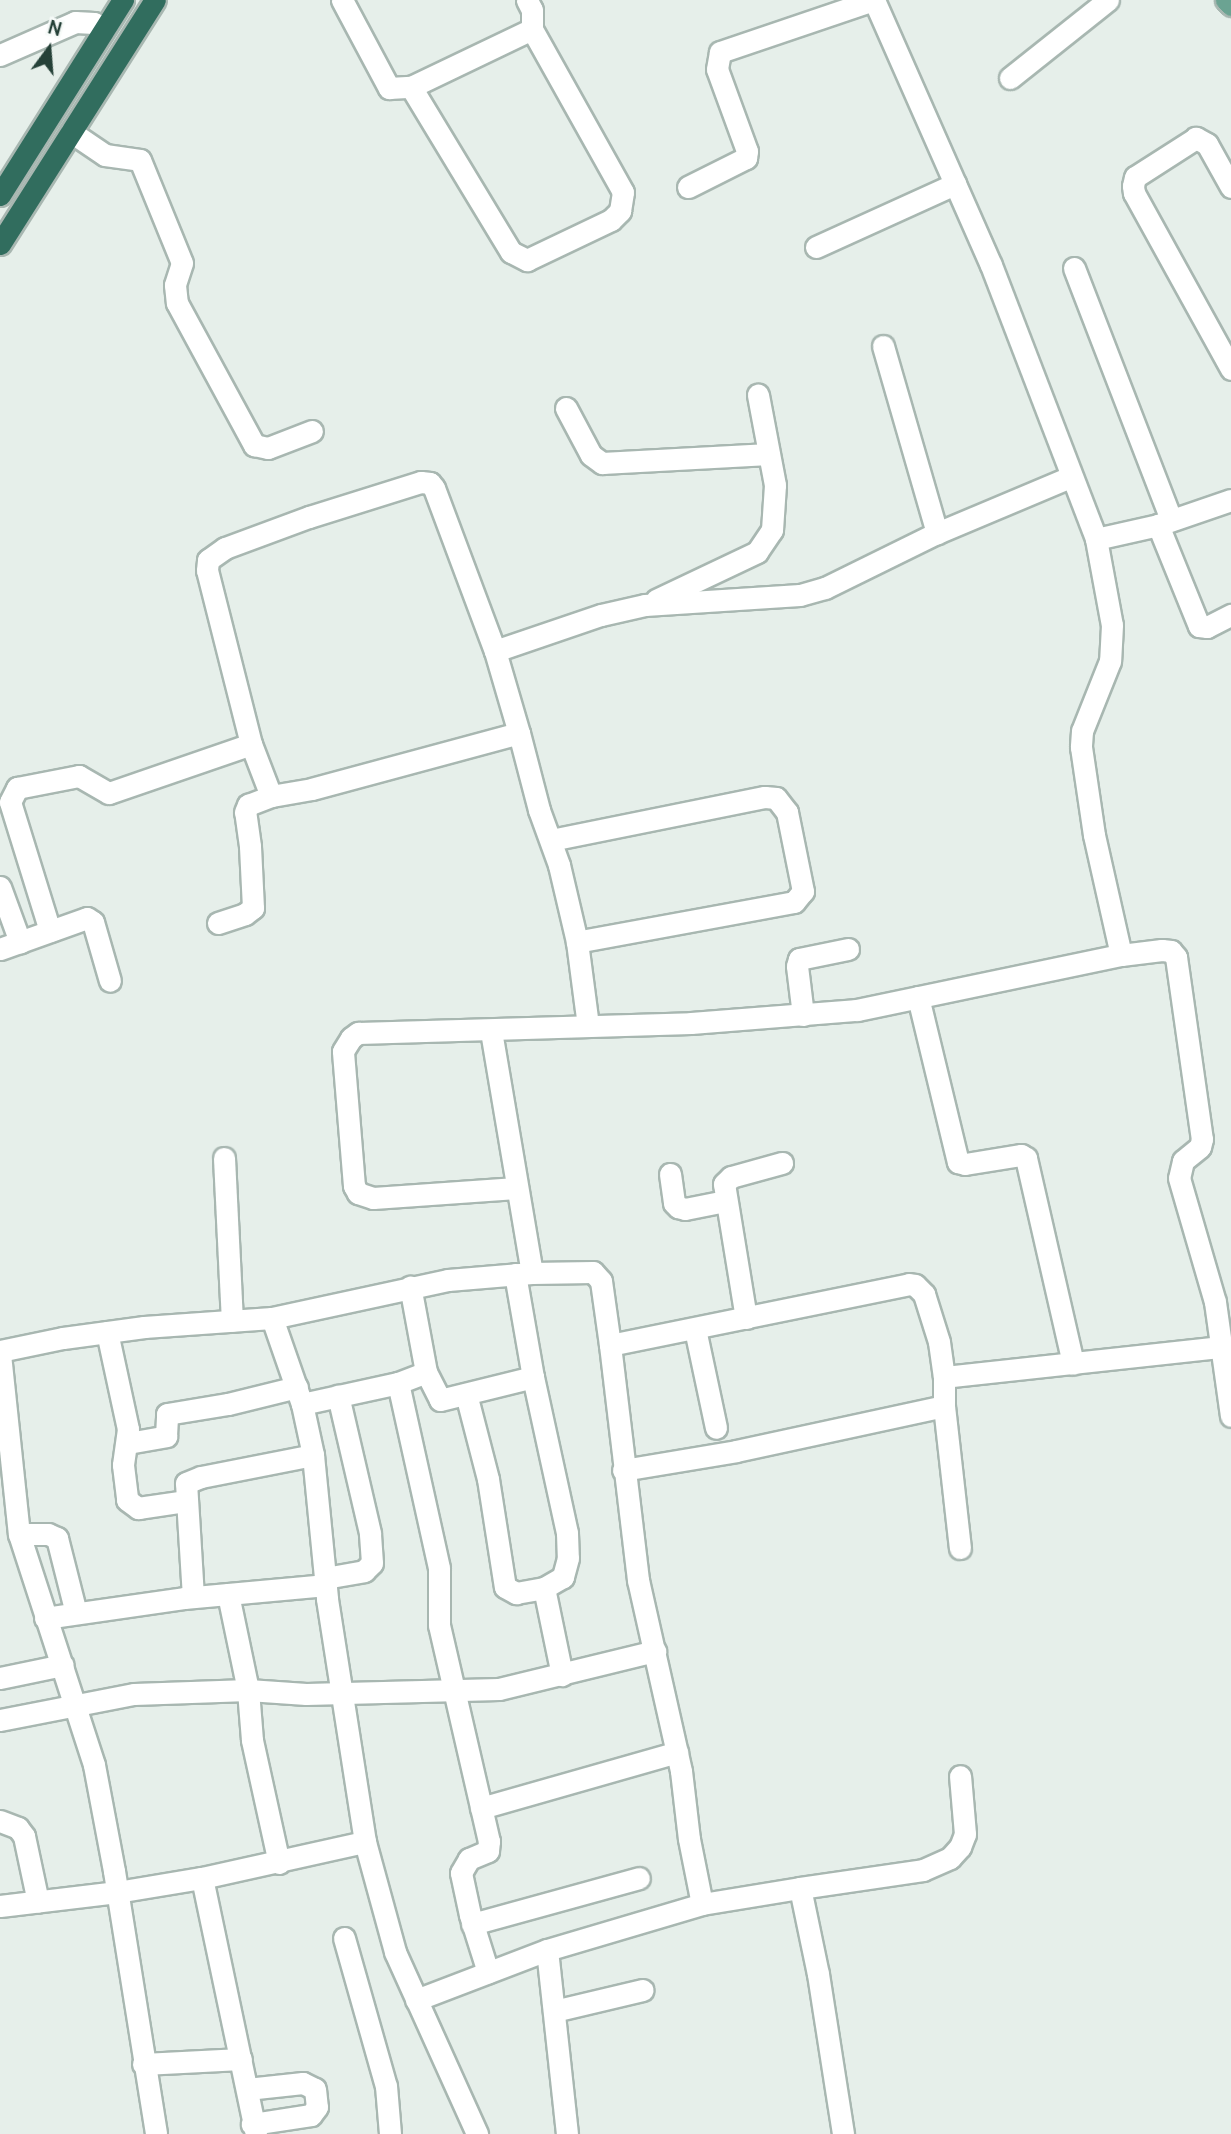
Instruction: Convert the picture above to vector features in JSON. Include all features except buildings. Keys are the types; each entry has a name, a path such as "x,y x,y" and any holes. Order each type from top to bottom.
{"highway":[{"path":"0,195 123,0"},
{"path":"0,244 155,0"}],"main road":[{"path":"1226,0 1231,5"}],"street":[{"path":"342,0 388,88 411,87 532,29"},
{"path":"411,87 511,252 527,260 611,220 620,211 625,200 623,192 532,29 532,10 527,0"},
{"path":"688,187 746,158 747,151 717,69 716,60 720,52 874,0 991,265 1096,539 1112,625 1110,661 1085,718 1081,747 1094,835 1121,955"},
{"path":"1010,78 1108,0"},
{"path":"0,55 75,22 83,20 105,28"},
{"path":"71,132 105,155 140,160 182,263 175,285 177,303 254,445 268,448 312,430"},
{"path":"1231,187 1207,144 1196,138 1136,177 1133,186 1134,193 1231,369"},
{"path":"816,247 955,184"},
{"path":"1074,268 1165,522 1199,626 1207,627 1231,615"},
{"path":"883,346 937,533"},
{"path":"645,605 757,552 772,530 775,485 758,395"},
{"path":"566,408 592,455 602,463 769,454"},
{"path":"495,650 601,615 645,605 800,595 825,587 937,533 1070,477"},
{"path":"271,796 251,744 207,570 208,560 225,548 309,517 429,483 438,494 495,650 551,840 577,942 588,1025"},
{"path":"1096,539 1165,522 1231,500"},
{"path":"218,923 246,914 253,908 250,846 245,812 248,805 271,796 312,789 519,733"},
{"path":"50,930 10,802 17,788 79,776 109,793 251,744"},
{"path":"551,840 765,797 776,797 787,812 803,891 794,902 577,942"},
{"path":"0,887 20,942"},
{"path":"0,949 81,918 90,919 110,981"},
{"path":"803,1015 797,966 799,959 803,955 848,949"},
{"path":"516,1188 373,1198 358,1193 354,1186 343,1051 351,1038 358,1033 691,1023 857,1010 1121,955 1171,951 1176,957 1202,1139 1200,1147 1183,1161 1179,1178 1223,1300 1222,1347 1231,1416"},
{"path":"918,997 958,1162 965,1164 1021,1155 1026,1158 1073,1364"},
{"path":"466,1394 488,1479 505,1587 516,1593 544,1588 563,1577 569,1546 533,1377 516,1188 491,1031"},
{"path":"224,1158 232,1321"},
{"path":"746,1318 723,1189 726,1180 782,1163"},
{"path":"670,1174 674,1203 678,1208 725,1201"},
{"path":"156,2134 94,1765 19,1534 7,1482 0,1353 107,1332 272,1318 410,1286 523,1273 588,1271 597,1276 611,1345 623,1470 638,1580 677,1752 702,1904"},
{"path":"611,1345 899,1285 915,1285 924,1294 930,1310 944,1377 944,1406 960,1548"},
{"path":"410,1286 426,1372 440,1400 533,1377"},
{"path":"272,1318 299,1395 313,1455 340,1692 365,1842 395,1952 477,2134"},
{"path":"695,1329 716,1427"},
{"path":"107,1332 128,1443 123,1465 127,1500 132,1506 152,1507 186,1501"},
{"path":"944,1377 1222,1347"},
{"path":"128,1443 166,1436 164,1418 169,1413 299,1395 338,1396 398,1383 426,1372"},
{"path":"398,1383 439,1568 438,1615 488,1851 470,1859 461,1873 472,1924 488,1972"},
{"path":"46,1618 326,1581 364,1571 372,1563 370,1533 338,1396"},
{"path":"623,1470 736,1451 944,1406"},
{"path":"193,1597 185,1490 190,1480 313,1455"},
{"path":"19,1534 48,1534 57,1538 76,1613"},
{"path":"544,1588 562,1675"},
{"path":"228,1594 248,1690 252,1740 279,1863"},
{"path":"0,1720 77,1708 145,1693 248,1690 306,1694 456,1692 519,1686 654,1651"},
{"path":"0,1678 62,1665"},
{"path":"481,1808 677,1752"},
{"path":"416,2000 547,1950 702,1904 923,1870 950,1858 960,1847 965,1834 960,1776"},
{"path":"0,1821 19,1828 24,1836 38,1902"},
{"path":"0,1906 117,1892 202,1878 365,1842"},
{"path":"202,1878 254,2129 311,2115 317,2107 315,2088 303,2083 247,2089"},
{"path":"472,1924 639,1878"},
{"path":"800,1888 818,1974 843,2134"},
{"path":"344,1938 386,2087 390,2134"},
{"path":"547,1950 567,2134"},
{"path":"554,2011 643,1990"},
{"path":"143,2064 241,2059"}]}
